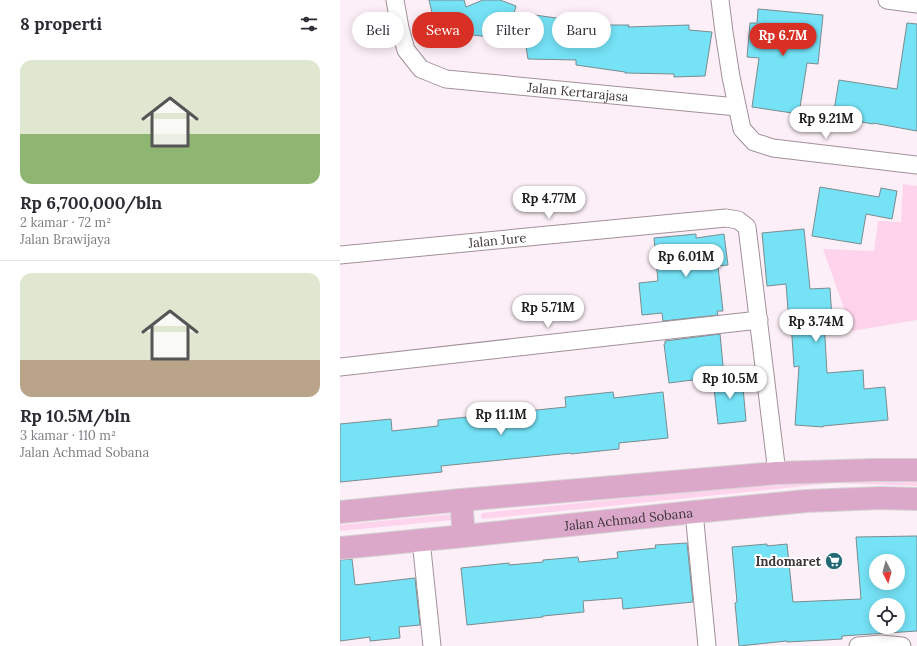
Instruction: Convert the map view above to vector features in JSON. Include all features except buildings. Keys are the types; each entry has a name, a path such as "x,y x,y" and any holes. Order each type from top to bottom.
{"main road":[{"path":"340,512 777,473 917,470"},
{"name":"Jalan Achmad Sobana","path":"340,548 806,501 881,498 917,499"},
{"path":"461,500 464,536"}],"street":[{"name":"Jalan Kertarajasa","path":"395,0 406,50 421,69 446,79 737,107"},
{"path":"720,0 725,39 742,129 754,142 773,148 917,165"},
{"path":"887,0 916,3"},
{"name":"Jalan Jure","path":"340,255 726,218 738,220 747,227 759,320"},
{"path":"340,367 759,320 777,473"},
{"path":"694,512 707,646"},
{"path":"421,540 432,646"},
{"path":"858,646 881,644 902,646"}],"shaded area":[{"path":"903,184 917,186 917,320 852,331 823,249 874,251 878,221 901,222"},
{"path":"831,477 917,480 917,486 834,483 483,519 481,517 482,513"},
{"path":"452,514 453,520 340,531 340,525"}],"place":[{"name":"Indomaret","path":"834,561"}]}
